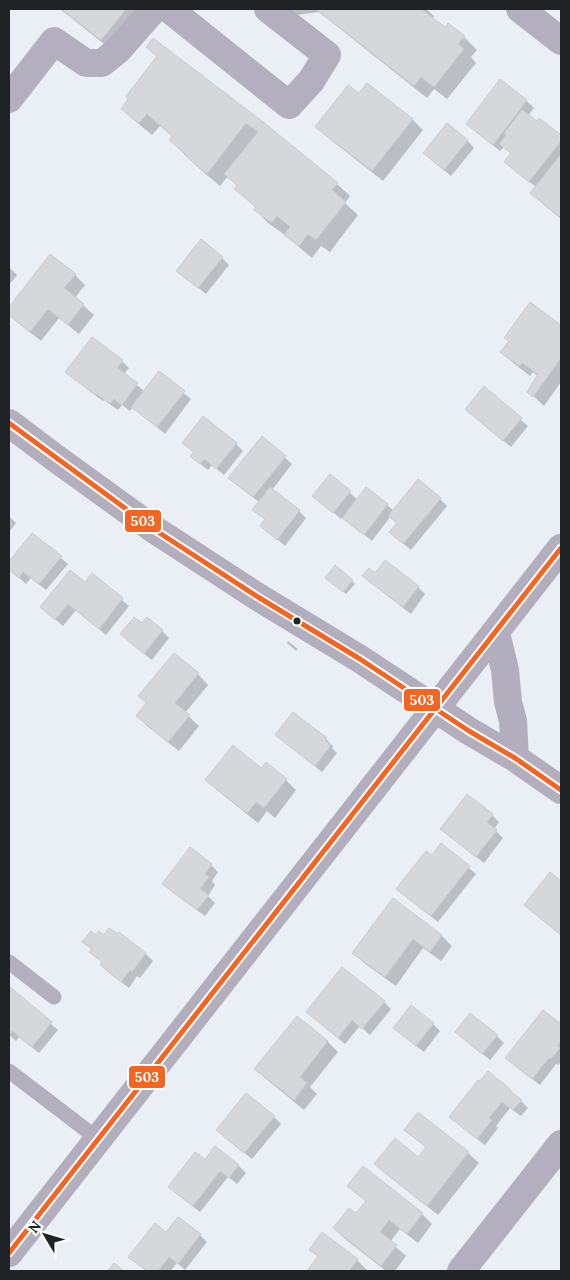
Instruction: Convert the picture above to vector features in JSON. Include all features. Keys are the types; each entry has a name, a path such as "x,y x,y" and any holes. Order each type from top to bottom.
{"street":[{"path":"9,99 54,41 86,63 102,63 118,50 154,9"},
{"path":"169,9 289,105 311,81 327,55 268,9"},
{"path":"520,9 561,41"},
{"path":"9,423 152,528 258,597 360,659 469,731 515,758 561,790"},
{"path":"9,1253 561,548"},
{"path":"496,633 505,670 508,702 513,722 515,758"},
{"path":"461,1271 561,1144"}],"lane":[{"path":"9,962 54,997"},
{"path":"9,1071 98,1139"}],"building":[{"path":"61,9 126,9 101,40"},
{"path":"316,9 421,9 445,27 448,23 465,36 458,44 464,49 434,87 421,77 414,86"},
{"path":"153,38 262,121 338,183 332,190 346,202 316,240 308,234 299,246 284,235 290,227 277,216 272,223 254,210 256,207 234,189 237,185 224,174 258,132 246,123 207,174 169,140 172,136 147,114 139,123 121,109 128,99 126,96 157,56 146,47"},
{"path":"500,79 527,100 493,145 466,124"},
{"path":"367,83 413,119 372,171 315,127 348,85 359,93"},
{"path":"522,110 537,121 539,118 561,135 561,141 529,182 504,162 511,153 499,144 506,135 504,133"},
{"path":"447,123 468,140 444,170 423,153"},
{"path":"561,154 561,218 530,193"},
{"path":"201,239 223,257 198,288 176,271"},
{"path":"50,254 76,274 64,288 84,304 68,325 48,309 30,332 9,315 9,307"},
{"path":"530,302 561,325 561,358 533,397 527,392 538,374 522,363 519,366 500,352 509,341 504,338"},
{"path":"92,337 123,360 117,368 138,383 122,405 114,399 110,404 65,372"},
{"path":"159,371 185,391 157,427 131,407"},
{"path":"484,386 522,418 503,441 465,409"},
{"path":"203,416 237,443 216,469 204,459 200,464 190,456 194,452 182,443"},
{"path":"262,436 286,456 253,497 228,478"},
{"path":"330,474 351,491 333,513 312,496"},
{"path":"418,479 441,498 403,544 389,532 397,523 388,516"},
{"path":"270,487 300,510 277,540 260,526 265,519 252,510"},
{"path":"366,487 388,504 364,535 342,518"},
{"path":"32,533 62,556 39,584 23,572 19,578 9,570 9,561"},
{"path":"385,560 419,586 403,607 362,576 369,568 375,573"},
{"path":"335,565 353,580 343,592 325,578"},
{"path":"70,570 85,582 92,573 123,598 99,629 68,604 55,620 40,607"},
{"path":"134,617 142,623 147,617 163,630 144,654 120,634"},
{"path":"174,653 199,673 175,703 190,715 168,742 136,716 146,703 138,696"},
{"path":"293,712 327,738 325,740 331,745 315,766 275,735"},
{"path":"233,745 261,768 266,762 287,779 264,808 256,802 247,813 205,780"},
{"path":"467,794 493,814 487,822 497,830 476,857 440,829"},
{"path":"441,843 470,866 431,916 396,889 426,851 432,855"},
{"path":"190,847 212,864 205,874 209,877 200,889 209,895 197,910 162,884"},
{"path":"550,872 561,881 561,935 524,905"},
{"path":"393,898 442,935 430,952 413,939 385,977 352,953"},
{"path":"109,928 118,934 119,932 146,953 132,972 130,970 121,982 100,965 102,962 89,952 92,949 82,942 91,931 96,935 99,931 104,935"},
{"path":"342,967 385,1001 362,1029 352,1020 338,1038 306,1012"},
{"path":"9,986 52,1022 32,1047 12,1031 9,1035"},
{"path":"411,1005 434,1023 416,1046 393,1028"},
{"path":"543,1010 561,1024 561,1041 557,1046 560,1048 532,1079 505,1058"},
{"path":"470,1013 498,1035 482,1054 455,1032"},
{"path":"297,1016 328,1041 300,1077 307,1083 294,1100 254,1069"},
{"path":"488,1071 522,1100 513,1110 502,1102 489,1118 492,1120 477,1139 449,1117 478,1080 480,1081"},
{"path":"246,1093 275,1116 244,1153 216,1130"},
{"path":"418,1112 469,1152 427,1206 374,1164 395,1138 418,1157 426,1147 404,1130"},
{"path":"215,1146 239,1165 229,1178 220,1171 193,1206 168,1187 195,1152 205,1159"},
{"path":"363,1166 423,1213 407,1234 389,1220 380,1232 397,1245 381,1266 333,1228 349,1208 356,1213 366,1201 347,1186"},
{"path":"178,1217 201,1234 178,1264 169,1257 158,1271 147,1271 128,1257 155,1223 166,1232"},
{"path":"322,1232 358,1259 349,1271 307,1271 318,1256 309,1250"},
{"path":"114,1263 124,1271 108,1271"}],"transit line":[{"name":"503","path":"9,423 152,528 258,597 360,659 469,731 515,758 561,790"},
{"name":"503","path":"9,1253 561,548"}]}
